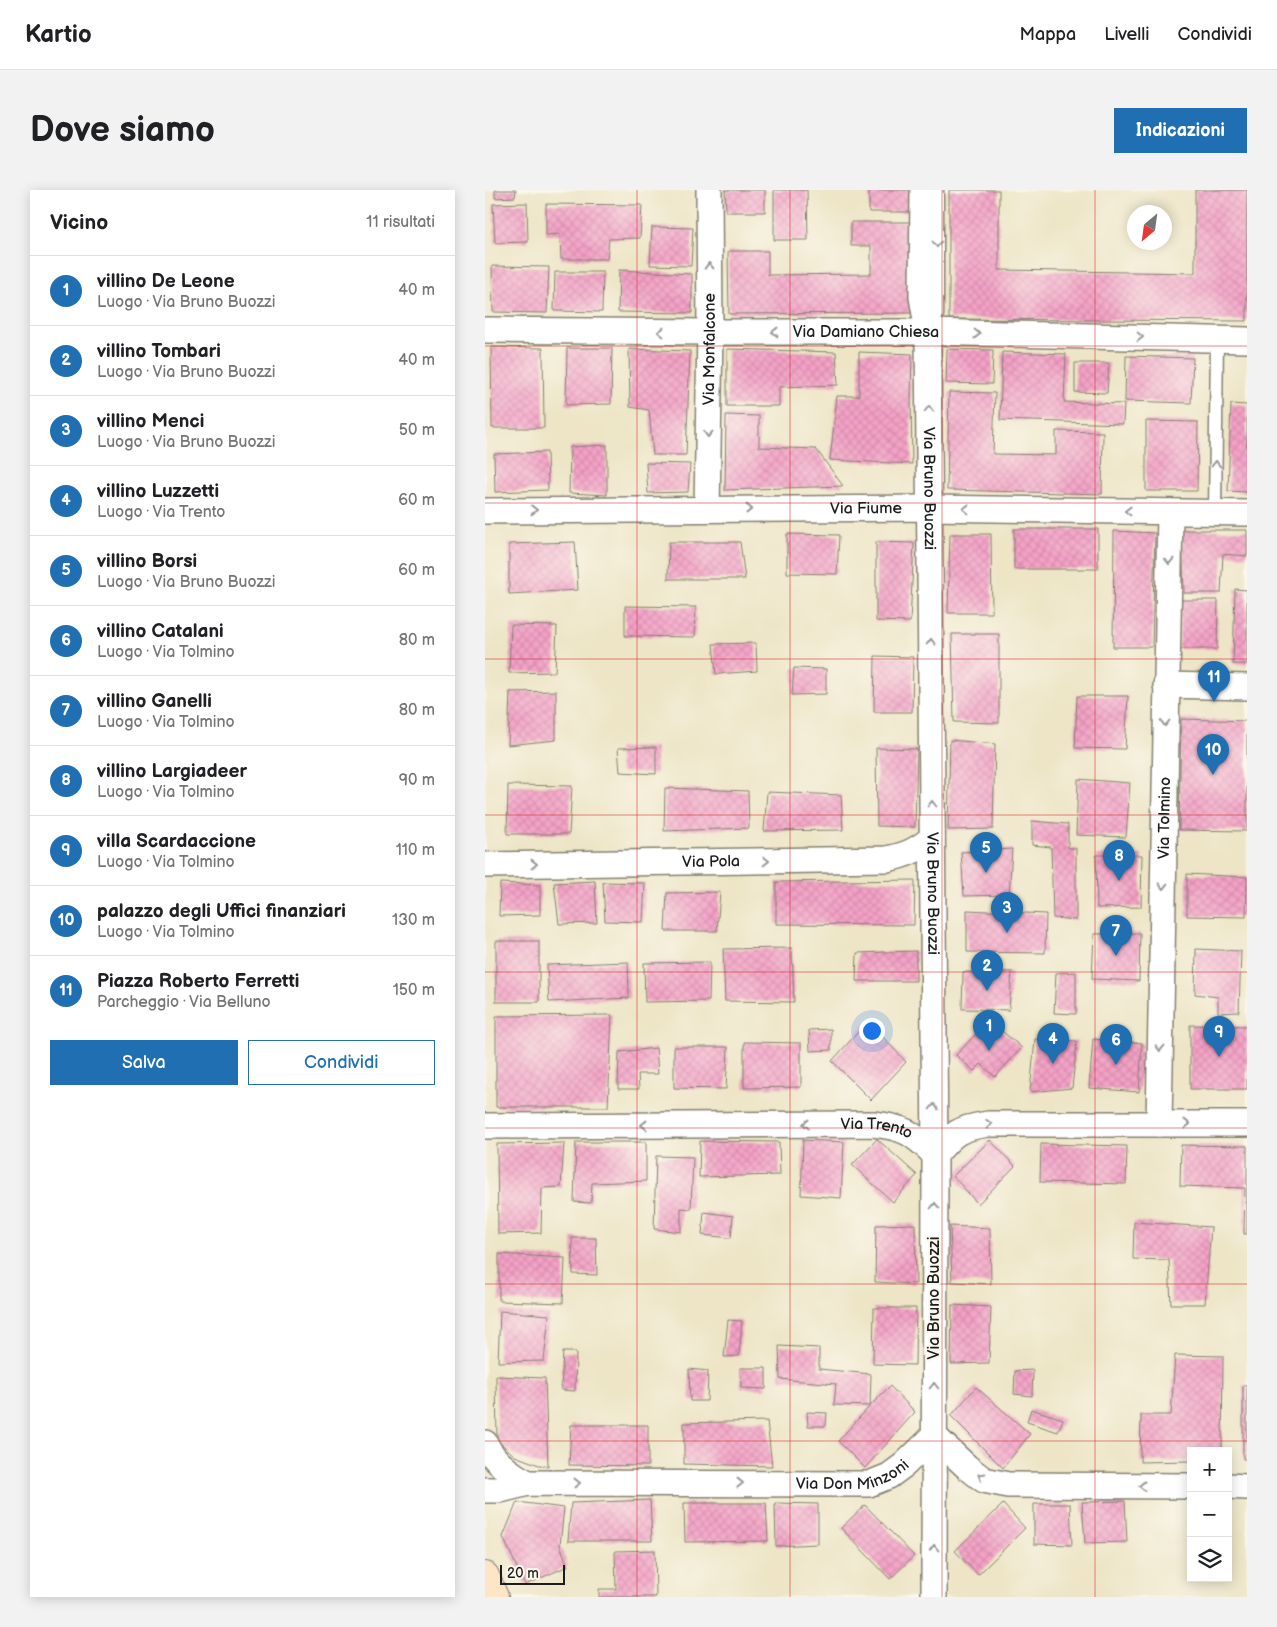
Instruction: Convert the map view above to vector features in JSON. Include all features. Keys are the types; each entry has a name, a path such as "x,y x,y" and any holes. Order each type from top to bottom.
{"main road":[{"path":"485,1576 494,1597"}],"street":[{"name":"Via Monfalcone","path":"707,509 710,332 709,190"},
{"name":"Via Bruno Buozzi","path":"923,190 930,221 922,297 929,332 935,1155 934,1597"},
{"name":"Via Damiano Chiesa","path":"485,330 929,332 1247,340"},
{"name":"Via Fiume","path":"485,511 929,508 1247,513"},
{"name":"Via Tolmino","path":"1159,1124 1170,512"},
{"path":"1166,685 1247,686"},
{"name":"Via Pola","path":"485,865 887,859 905,855 919,849 932,838"},
{"name":"Via Trento","path":"485,1126 873,1124 892,1126 908,1132 935,1155"},
{"path":"935,1155 949,1138 956,1133 968,1127 988,1124 1247,1124"},
{"path":"934,1436 984,1480 1007,1485 1187,1486"},
{"name":"Via Don Minzoni","path":"485,1490 500,1490 528,1483 869,1484 889,1476 934,1436"},
{"path":"485,1443 489,1452 498,1463 511,1474 528,1483"},
{"path":"1232,1486 1247,1487"}],"lane":[{"path":"929,332 937,315 937,271 930,221 937,190"},
{"path":"1215,512 1217,339"}],"building":[{"path":"495,190 516,190 515,197 495,198"},
{"path":"725,190 765,190 765,212 726,212"},
{"path":"774,190 807,190 808,240 774,240"},
{"path":"869,190 912,190 912,212 869,212"},
{"path":"949,190 999,190 999,270 1195,273 1195,190 1247,190 1247,321 949,319"},
{"path":"527,203 528,242 495,243 493,204"},
{"path":"546,204 642,205 640,238 609,239 607,259 561,259 560,234 546,235"},
{"path":"851,222 910,222 911,313 729,314 728,251 768,251 768,275 871,274 871,246 851,246"},
{"path":"652,227 693,228 691,266 650,265"},
{"path":"492,266 549,267 547,313 493,312"},
{"path":"619,270 692,274 692,313 618,312"},
{"path":"555,272 603,272 602,312 554,311"},
{"path":"491,347 543,348 544,428 492,428"},
{"path":"567,348 612,348 611,404 566,405"},
{"path":"629,349 690,351 686,455 653,455 649,410 630,407"},
{"path":"727,349 836,352 838,385 779,387 779,406 727,406"},
{"path":"947,349 993,350 992,384 946,383"},
{"path":"859,352 912,354 912,464 830,460 837,396 859,396"},
{"path":"1002,352 1066,354 1064,402 1124,404 1123,424 1000,420"},
{"path":"1126,356 1193,358 1191,403 1125,401"},
{"path":"1075,363 1109,363 1107,393 1075,392"},
{"path":"949,392 995,393 993,454 1056,455 1056,431 1103,432 1102,494 947,490"},
{"path":"1231,404 1247,405 1247,492 1228,491"},
{"path":"726,415 759,416 759,447 816,449 843,486 725,490"},
{"path":"1146,421 1198,422 1197,491 1146,491"},
{"path":"607,445 607,495 569,493 570,447"},
{"path":"547,452 548,490 495,492 494,454"},
{"path":"646,463 690,464 688,492 648,493"},
{"path":"1014,529 1098,529 1098,569 1014,569"},
{"path":"1182,530 1247,530 1247,556 1223,554 1221,593 1184,593"},
{"path":"1114,531 1155,533 1152,647 1113,647"},
{"path":"787,534 839,535 837,574 787,573"},
{"path":"950,534 991,534 992,613 948,613"},
{"path":"575,542 578,590 509,594 509,544"},
{"path":"669,542 740,542 745,579 668,579"},
{"path":"876,542 914,543 910,622 876,621"},
{"path":"1235,589 1247,590 1247,664 1233,664"},
{"path":"1180,600 1218,600 1217,649 1179,649"},
{"path":"625,606 696,607 695,637 625,636"},
{"path":"511,625 557,626 555,672 509,673"},
{"path":"952,634 999,634 999,723 954,722"},
{"path":"756,643 757,671 716,674 713,644"},
{"path":"875,656 913,657 912,712 874,712"},
{"path":"794,668 826,669 826,694 792,695"},
{"path":"556,691 556,740 508,745 510,692"},
{"path":"1077,696 1128,696 1125,749 1075,748"},
{"path":"1181,719 1247,721 1247,831 1179,830"},
{"path":"950,740 995,744 993,829 948,830"},
{"path":"656,747 656,774 620,772 618,748"},
{"path":"876,748 917,749 915,827 877,826"},
{"path":"1078,779 1130,783 1126,837 1076,835"},
{"path":"508,785 572,786 569,834 507,834"},
{"path":"665,788 748,791 749,828 664,831"},
{"path":"767,792 841,795 843,830 764,831"},
{"path":"1032,821 1068,824 1068,848 1076,848 1076,920 1053,918 1051,847 1032,845"},
{"path":"1012,849 1009,895 964,896 961,852"},
{"path":"1096,855 1142,855 1141,907 1097,908"},
{"path":"1187,874 1247,877 1246,917 1187,916"},
{"path":"915,880 914,925 776,924 776,882"},
{"path":"595,881 597,923 559,924 554,883"},
{"path":"603,882 645,883 643,922 605,921"},
{"path":"500,883 540,885 540,915 499,916"},
{"path":"720,892 717,931 665,931 667,893"},
{"path":"967,910 1046,914 1045,953 967,952"},
{"path":"1140,933 1139,981 1092,979 1094,934"},
{"path":"496,941 539,941 539,1002 496,1002"},
{"path":"792,948 794,1002 725,1001 723,949"},
{"path":"1196,949 1241,951 1239,1012 1218,1013 1218,997 1195,994"},
{"path":"916,951 916,981 856,981 857,953"},
{"path":"628,962 629,998 549,1002 547,965"},
{"path":"710,962 709,1001 645,1002 644,963"},
{"path":"963,972 1012,972 1009,1010 962,1009"},
{"path":"1076,972 1076,1014 1054,1013 1056,973"},
{"path":"612,1015 608,1107 496,1107 496,1016"},
{"path":"989,1020 1022,1048 995,1077 981,1064 974,1071 956,1055"},
{"path":"868,1021 906,1062 871,1100 832,1061"},
{"path":"1190,1025 1247,1026 1247,1089 1190,1089"},
{"path":"831,1029 831,1050 810,1051 809,1030"},
{"path":"1035,1039 1077,1041 1072,1088 1030,1092"},
{"path":"1093,1039 1142,1043 1139,1092 1089,1088"},
{"path":"744,1042 801,1043 801,1087 744,1088"},
{"path":"674,1047 728,1047 726,1089 674,1088"},
{"path":"656,1048 658,1074 638,1074 639,1089 618,1089 619,1052"},
{"path":"877,1139 917,1175 893,1202 852,1165"},
{"path":"803,1140 844,1142 841,1198 801,1195"},
{"path":"990,1140 1015,1166 978,1204 953,1176"},
{"path":"700,1141 779,1142 780,1175 699,1177"},
{"path":"576,1142 646,1142 646,1181 592,1183 591,1203 574,1202"},
{"path":"564,1143 561,1187 542,1188 541,1233 498,1234 497,1144"},
{"path":"1041,1144 1127,1146 1126,1184 1040,1182"},
{"path":"1181,1145 1247,1146 1247,1234 1244,1234 1245,1188 1180,1186"},
{"path":"656,1156 693,1157 691,1209 681,1208 681,1232 654,1229"},
{"path":"704,1212 733,1216 731,1238 702,1235"},
{"path":"1134,1222 1211,1227 1205,1304 1171,1304 1169,1260 1133,1259"},
{"path":"915,1224 916,1284 875,1282 876,1225"},
{"path":"950,1226 990,1228 991,1284 952,1282"},
{"path":"572,1238 596,1238 597,1275 573,1274"},
{"path":"499,1254 565,1258 563,1303 499,1301"},
{"path":"952,1305 991,1307 989,1363 951,1364"},
{"path":"874,1308 916,1308 915,1365 873,1364"},
{"path":"500,1311 549,1315 544,1361 498,1362"},
{"path":"728,1320 742,1321 739,1356 724,1357"},
{"path":"779,1346 819,1348 819,1369 871,1374 870,1406 834,1405 836,1384 780,1379"},
{"path":"563,1352 576,1352 575,1391 561,1390"},
{"path":"1175,1355 1223,1356 1222,1447 1187,1447 1187,1461 1140,1462 1141,1415 1171,1415"},
{"path":"740,1368 766,1368 766,1389 741,1388"},
{"path":"689,1369 708,1371 707,1401 690,1401"},
{"path":"1033,1370 1032,1396 1014,1394 1015,1371"},
{"path":"496,1376 545,1378 548,1466 539,1465 515,1456 497,1440"},
{"path":"1243,1385 1247,1385 1247,1459 1243,1459"},
{"path":"890,1386 915,1412 865,1468 838,1441"},
{"path":"976,1387 1030,1434 1003,1468 951,1416"},
{"path":"1031,1409 1063,1419 1058,1432 1027,1422"},
{"path":"807,1412 827,1413 826,1426 808,1426"},
{"path":"767,1421 772,1466 684,1464 684,1423"},
{"path":"571,1425 648,1425 648,1466 569,1465"},
{"path":"650,1500 652,1541 568,1541 571,1503"},
{"path":"1125,1501 1127,1542 1085,1543 1082,1502"},
{"path":"517,1502 564,1508 560,1545 568,1566 525,1585 503,1537"},
{"path":"684,1503 766,1503 768,1541 685,1542"},
{"path":"775,1503 818,1504 818,1544 776,1546"},
{"path":"1003,1504 1025,1528 978,1575 955,1551"},
{"path":"1034,1504 1070,1504 1072,1545 1034,1544"},
{"path":"865,1505 914,1556 890,1579 841,1528"},
{"path":"655,1550 656,1597 599,1597 599,1589 616,1589 615,1551"}],"place":[{"name":"Piazza Roberto Ferretti","path":"1214,702"},
{"name":"palazzo degli Uffici finanziari","path":"1213,775"},
{"name":"villino Borsi","path":"986,873"},
{"name":"villino Largiadeer","path":"1119,881"},
{"name":"villino Menci","path":"1007,933"},
{"name":"villino Ganelli","path":"1116,956"},
{"name":"villino Tombari","path":"987,991"},
{"name":"villino De Leone","path":"989,1051"},
{"name":"villa Scardaccione","path":"1219,1057"},
{"name":"villino Luzzetti","path":"1053,1064"},
{"name":"villino Catalani","path":"1116,1065"}]}
